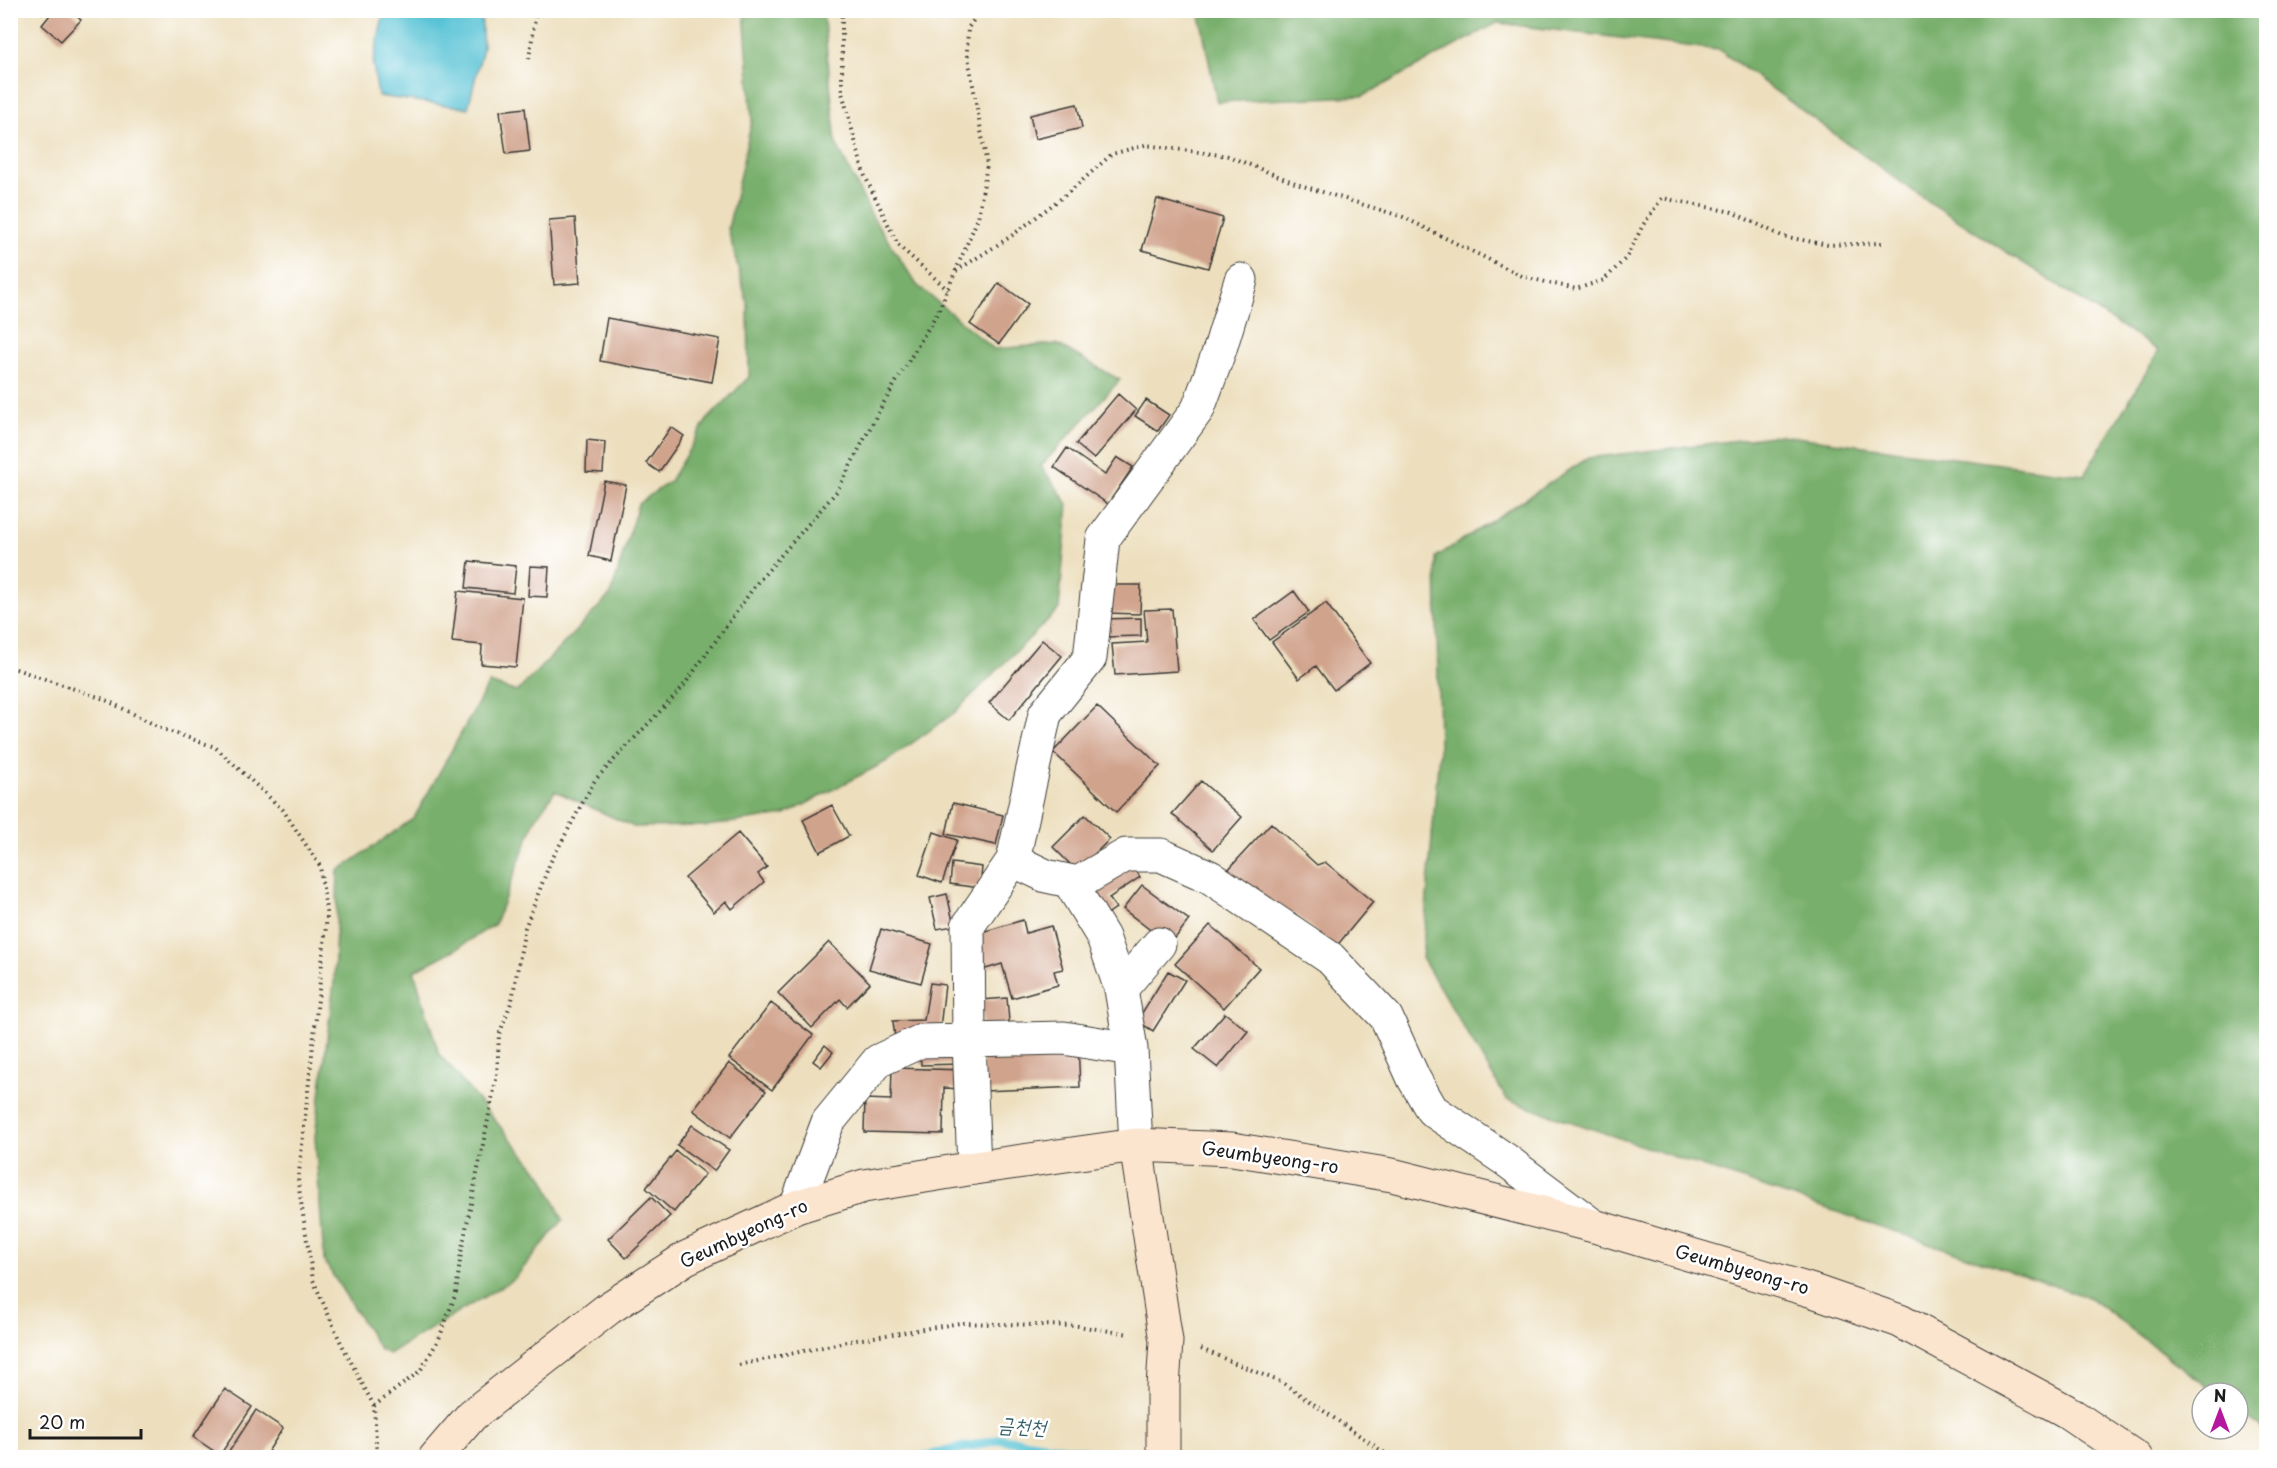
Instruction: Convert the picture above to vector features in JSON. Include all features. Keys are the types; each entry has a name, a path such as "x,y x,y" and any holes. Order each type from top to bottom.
{"street":[{"path":"974,1167 969,1041 968,926 1012,860 1045,714 1090,658 1103,539 1198,409 1220,349 1241,280"},
{"path":"1012,860 1046,876 1078,883 1126,855 1161,855 1210,877 1330,958 1386,1017 1414,1079 1432,1110 1506,1160 1593,1226"},
{"path":"1069,881 1103,937 1121,989 1131,1049 1136,1145 1166,1341 1163,1387 1163,1458"},
{"path":"1121,989 1159,944"},
{"path":"796,1207 828,1122 878,1061 921,1041 1064,1038 1131,1049"},
{"name":"Geumbyeong-ro","path":"435,1458 472,1415 609,1308 686,1258 796,1207 864,1186 974,1167 1136,1145 1232,1149 1392,1176 1593,1226 1813,1291 1900,1321 2066,1411 2136,1458"}],"path":[{"path":"529,59 535,10"},
{"path":"842,10 842,92 864,174 898,245 948,290"},
{"path":"374,1406 420,1371 439,1339 456,1293 461,1253 496,1076 500,1035 512,1000 525,928 550,863 595,780 682,688 757,584 837,491 880,409 939,310 956,272 978,218 987,165 967,51 968,28 981,10"},
{"path":"956,272 1010,237 1068,193 1112,154 1145,145 1228,156 1300,185 1403,217 1524,277 1576,289 1604,280 1627,257 1643,225 1662,198 1732,212 1782,236 1827,245 1882,243"},
{"path":"10,667 104,699 163,729 215,747 283,810 320,866 327,917 298,1182 313,1280 340,1341 374,1406 377,1458"},
{"path":"739,1365 850,1341 960,1323 1078,1326 1202,1349 1283,1383 1392,1458"}],"green space":[{"path":"744,11 823,11 836,143 872,216 917,285 994,349 1057,344 1120,380 1041,466 1068,504 1059,609 954,713 887,761 785,815 707,826 634,827 555,791 535,820 495,924 456,949 414,971 439,1054 543,1177 563,1220 514,1279 389,1354 380,1350 324,1261 315,1137 334,982 338,871 414,818 489,683 517,692 611,594 638,504 670,481 707,420 749,377 748,306 728,229 752,120"},
{"path":"1199,11 2266,11 2266,1431 2250,1419 2250,1381 2200,1381 2090,1298 1507,1100 1422,958 1439,752 1436,557 1588,458 1781,435 2084,475 2159,351 1917,194 1719,50 1497,23 1363,96 1217,102"}],"water":[{"path":"384,11 481,11 483,48 468,108 378,96 373,64"}],"building":[{"path":"54,10 70,10 81,20 61,41 42,25"},
{"path":"1077,104 1082,128 1035,139 1030,115"},
{"path":"525,108 530,151 506,154 500,111"},
{"path":"1157,199 1223,218 1208,268 1142,250"},
{"path":"575,218 580,283 554,285 549,220"},
{"path":"999,283 1028,304 999,344 970,324"},
{"path":"607,318 720,339 712,382 600,361"},
{"path":"1118,394 1136,410 1094,459 1076,444"},
{"path":"1146,400 1169,415 1158,431 1135,416"},
{"path":"671,427 684,436 659,472 646,463"},
{"path":"587,440 605,442 603,473 586,472"},
{"path":"1067,448 1105,475 1117,457 1133,467 1108,504 1054,467"},
{"path":"604,481 626,485 611,561 589,556"},
{"path":"469,561 516,566 513,593 466,588"},
{"path":"530,566 549,567 547,597 528,596"},
{"path":"1105,585 1141,585 1140,614 1104,613"},
{"path":"458,591 523,598 516,667 481,664 482,645 452,642"},
{"path":"1294,591 1309,612 1269,640 1254,620"},
{"path":"1326,603 1370,663 1334,690 1316,666 1299,679 1272,642"},
{"path":"1172,609 1177,671 1115,675 1112,644 1147,642 1144,610"},
{"path":"1141,618 1141,636 1104,637 1103,619"},
{"path":"1042,640 1062,656 1009,720 989,703"},
{"path":"1097,706 1160,766 1116,812 1053,752"},
{"path":"1201,781 1242,817 1213,850 1172,814"},
{"path":"953,803 1003,815 996,845 946,834"},
{"path":"832,805 849,836 820,852 803,820"},
{"path":"1085,815 1110,839 1077,871 1053,847"},
{"path":"1271,823 1317,865 1325,862 1373,902 1335,948 1294,913 1284,923 1227,871"},
{"path":"934,832 957,840 942,883 919,875"},
{"path":"738,833 767,867 758,874 764,882 732,909 726,901 714,912 685,878"},
{"path":"1127,856 1140,877 1109,898 1116,908 1098,920 1077,889"},
{"path":"952,863 982,867 980,888 950,884"},
{"path":"1142,885 1189,920 1170,945 1123,909"},
{"path":"947,894 954,926 937,929 930,898"},
{"path":"1023,920 1026,933 1051,926 1063,969 1054,971 1058,985 1012,998 1002,964 979,971 969,936"},
{"path":"1210,925 1259,968 1224,1008 1175,964"},
{"path":"881,929 932,944 921,983 869,969"},
{"path":"829,942 870,983 847,1007 840,999 812,1028 778,993"},
{"path":"1168,971 1185,980 1153,1031 1137,1021"},
{"path":"930,983 945,985 939,1037 895,1038 893,1021 924,1020"},
{"path":"1007,998 1010,1033 983,1035 981,1000"},
{"path":"771,1003 813,1035 772,1090 729,1058"},
{"path":"1225,1013 1248,1031 1218,1068 1194,1049"},
{"path":"1078,1044 1080,1087 984,1091 982,1047"},
{"path":"825,1045 833,1052 821,1067 813,1061"},
{"path":"961,1045 961,1064 921,1065 920,1047"},
{"path":"729,1063 766,1091 730,1138 693,1110"},
{"path":"892,1068 965,1070 964,1089 944,1088 943,1134 864,1132 865,1099 891,1100"},
{"path":"692,1125 729,1150 714,1171 677,1145"},
{"path":"676,1151 705,1174 674,1212 646,1188"},
{"path":"651,1197 670,1216 626,1258 608,1239"},
{"path":"225,1389 252,1407 220,1455 193,1437"},
{"path":"256,1410 283,1428 264,1458 225,1458"}],"waterway":[{"name":"금천천","path":"920,1458 1001,1439 1123,1458"}]}
